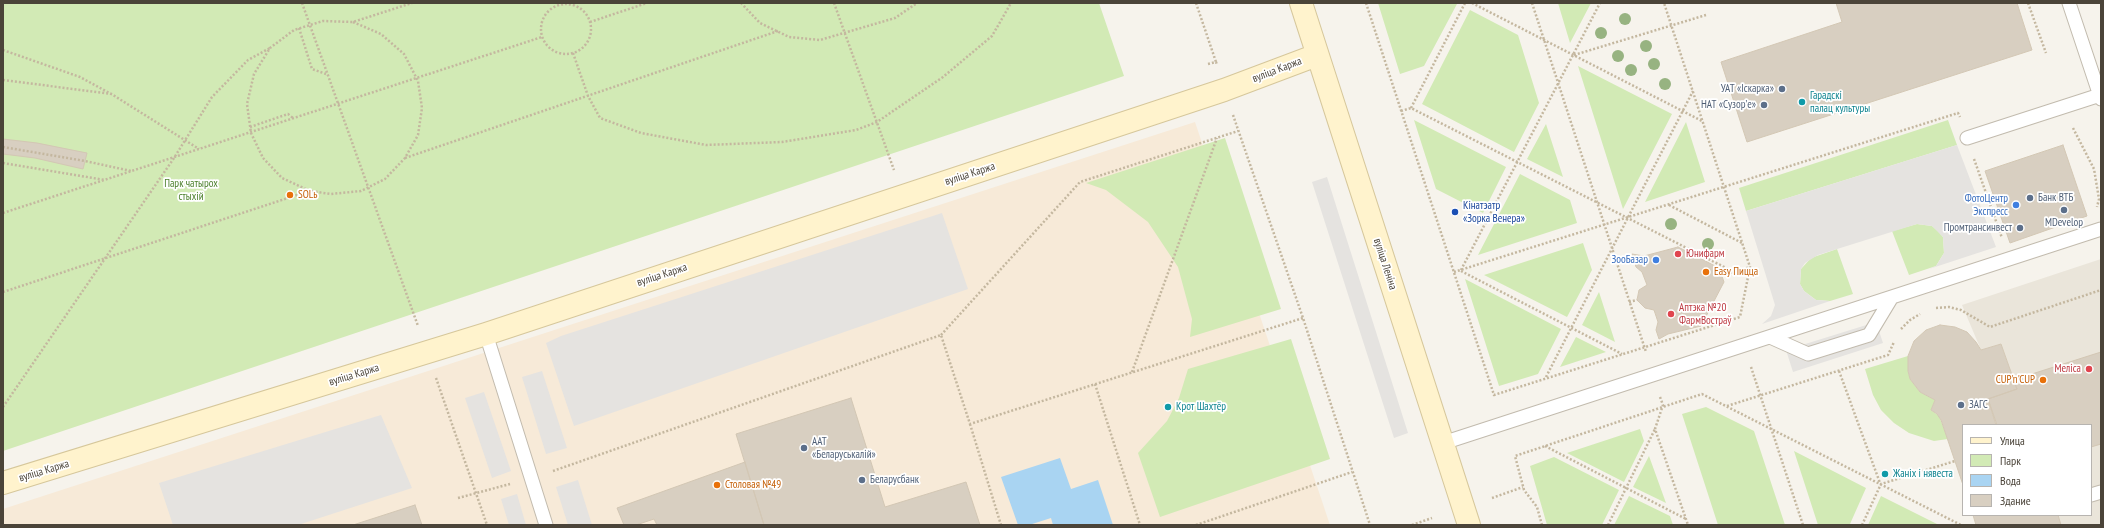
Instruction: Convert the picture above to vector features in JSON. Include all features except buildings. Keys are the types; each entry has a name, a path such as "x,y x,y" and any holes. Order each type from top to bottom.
{"main road":[{"name":"вуліца Леніна","path":"1301,3 1469,525"},
{"name":"вуліца Каржа","path":"3,483 486,334 1224,90 1317,55"}],"lane":[{"path":"1967,138 2100,97 2068,3"},
{"path":"1443,443 2101,229"},
{"path":"1770,337 1808,354 1869,336 1892,297"},
{"path":"486,334 546,525"}],"path":[{"path":"302,3 488,525"},
{"path":"3,407 103,259 174,158 212,97 248,60 274,46 299,28 323,21 353,22 412,3"},
{"path":"590,22 647,3"},
{"path":"741,3 760,23 789,37 820,40 846,34 895,18 917,3"},
{"path":"834,3 894,172"},
{"path":"573,53 588,96 600,118 640,133 706,145 782,142 856,130 877,122 943,77 992,36 1011,3"},
{"path":"1196,3 1216,62"},
{"path":"1366,3 1494,395 1740,317 1750,267 1664,3"},
{"path":"1411,108 1465,3"},
{"path":"1472,3 1702,121"},
{"path":"1532,3 1646,354"},
{"path":"1461,270 1600,3"},
{"path":"2028,3 2046,53"},
{"path":"557,4 574,5 582,9 590,22 591,31 589,39 585,46 573,53 562,54 553,51 542,37 541,30 544,18 557,4"},
{"path":"1573,55 1706,15"},
{"path":"274,46 254,74 247,104 251,132 263,158 282,178 310,191 331,194 361,191 385,179 405,158 418,136 422,108 416,78 404,54 381,34 353,22"},
{"path":"299,28 312,69 327,74"},
{"path":"405,158 778,31"},
{"path":"3,213 542,37"},
{"path":"3,50 80,77 113,95 199,149"},
{"path":"3,80 113,95"},
{"path":"1224,90 1303,318 1370,525"},
{"path":"1546,378 1693,91"},
{"path":"1401,111 1411,108 1734,272"},
{"path":"1454,272 1958,113 2002,239"},
{"path":"250,127 288,114 294,118"},
{"path":"2073,127 2096,176 2099,199 2096,209"},
{"path":"458,498 531,478 942,335 1080,182 1238,131"},
{"path":"1132,372 1217,138"},
{"path":"3,147 85,161 132,171"},
{"path":"3,163 106,180"},
{"path":"3,292 310,191"},
{"path":"1668,205 1742,243"},
{"path":"1723,275 1750,267"},
{"path":"1461,270 1622,354"},
{"path":"1930,310 1949,307 1961,310 1990,327 2101,290"},
{"path":"1629,302 1637,300"},
{"path":"1899,331 1910,320 1924,312"},
{"path":"970,424 1303,318"},
{"path":"942,335 1001,525"},
{"path":"1727,407 1888,355 1897,336"},
{"path":"1749,360 1803,525"},
{"path":"1839,371 1880,484 1862,525"},
{"path":"1095,384 1140,525"},
{"path":"1608,525 1656,429 1663,406 1660,394"},
{"path":"1542,525 1537,507 1523,487 1516,456 1702,394 1961,525"},
{"path":"1656,429 1688,525"},
{"path":"1545,446 1686,519"},
{"path":"1880,484 1955,461"},
{"path":"1196,525 1352,472"},
{"path":"1492,498 1523,487"},
{"path":"1412,525 1432,518"}],"shaded area":[{"path":"1195,122 1330,525 3,525 3,509"},
{"path":"1957,145 1996,247 1929,269 1936,266 1944,253 1943,237 1932,226 1917,224 1818,255 1805,263 1801,269 1800,284 1804,291 1816,300 1830,301 1762,324 1771,316 1775,305 1746,211"},
{"path":"1327,177 1408,433 1394,438 1312,182"},
{"path":"942,213 968,289 574,426 546,343 561,336"},
{"path":"2101,259 2101,525 2028,525 2025,516 2092,516 2092,424 1996,424 1988,399 2017,389 2001,344 1981,350 1962,305"},
{"path":"1876,322 1883,343 1793,372 1786,350"},
{"path":"542,371 567,448 546,454 522,377"},
{"path":"484,392 511,471 492,478 465,398"},
{"path":"381,415 412,488 298,525 173,525 159,483"},
{"path":"578,480 592,525 568,525 556,487"},
{"path":"517,494 526,525 509,525 501,499"}],"green space":[{"name":"Парк чатырох стыхій","path":"3,3 1099,3 1124,76 3,451"},
{"path":"1378,3 1457,4 1424,66 1400,74"},
{"path":"1558,3 1591,3 1570,43"},
{"path":"1470,10 1518,35 1539,103 1514,152 1422,104"},
{"path":"1578,66 1672,114 1623,209"},
{"path":"1414,120 1506,167 1483,213 1436,189"},
{"path":"1948,120 1957,145 1746,211 1739,188"},
{"path":"1686,122 1705,182 1645,202"},
{"path":"1546,124 1563,177 1527,159"},
{"path":"1225,138 1281,309 1190,337 1192,319 1178,267 1148,222 1106,190 1086,183"},
{"path":"1520,174 1570,200 1577,223 1478,255"},
{"path":"1917,224 1932,226 1938,231 1943,237 1944,253 1936,266 1909,275 1892,231"},
{"path":"1583,243 1592,270 1567,317 1484,275"},
{"path":"1837,249 1853,294 1830,301 1816,300 1804,291 1800,284 1801,269 1811,258"},
{"path":"1465,279 1561,329 1538,374 1499,386"},
{"path":"1599,292 1615,342 1582,325"},
{"path":"1576,337 1606,352 1560,367"},
{"path":"1291,339 1330,459 1160,517 1138,453 1167,421 1179,398 1188,369"},
{"path":"1908,356 1908,371 1910,379 1920,392 1935,400 1931,410 1939,416 1948,439 1934,441 1909,433 1894,423 1881,410 1873,395 1865,369"},
{"path":"1706,407 1754,431 1785,525 1718,525 1682,414"},
{"path":"1640,429 1644,441 1624,482 1567,453"},
{"path":"1794,451 1866,488 1850,524 1818,525"},
{"path":"1649,456 1666,503 1633,487"},
{"path":"1554,457 1619,490 1602,525 1547,525 1530,466"},
{"path":"1629,496 1670,516 1673,525 1614,525"},
{"path":"1881,496 1939,525 1868,525"}],"water":[{"path":"1060,458 1071,489 1098,480 1113,525 1053,525 1051,518 1029,525 1018,525 1001,477"}],"place":[{"name":"УАТ «Іскарка»","path":"1782,89"},
{"name":"Гарадскі палац культуры","path":"1802,102"},
{"name":"НАТ «Сузорʼе»","path":"1764,105"},
{"name":"SOLь","path":"290,195"},
{"name":"Банк ВТБ","path":"2030,198"},
{"name":"ФотоЦентр Экспресс","path":"2016,205"},
{"name":"MDevelop","path":"2064,210"},
{"name":"Кінатэатр «Зорка Венера»","path":"1455,212"},
{"name":"Промтрансинвест","path":"2020,228"},
{"name":"Юнифарм","path":"1678,254"},
{"name":"ЗооБазар","path":"1656,260"},
{"name":"Easy Пицца","path":"1706,272"},
{"name":"Аптэка №20 ФармВостраў","path":"1671,314"},
{"name":"Меліса","path":"2089,369"},
{"name":"CUP'n'CUP","path":"2043,380"},
{"name":"ЗАГС","path":"1961,405"},
{"name":"Крот Шахтёр","path":"1168,407"},
{"name":"ААТ «Беларуськалій»","path":"804,448"},
{"name":"Жаніх і нявеста","path":"1885,474"},
{"name":"Беларусбанк","path":"862,480"},
{"name":"Столовая №49","path":"717,485"}]}
